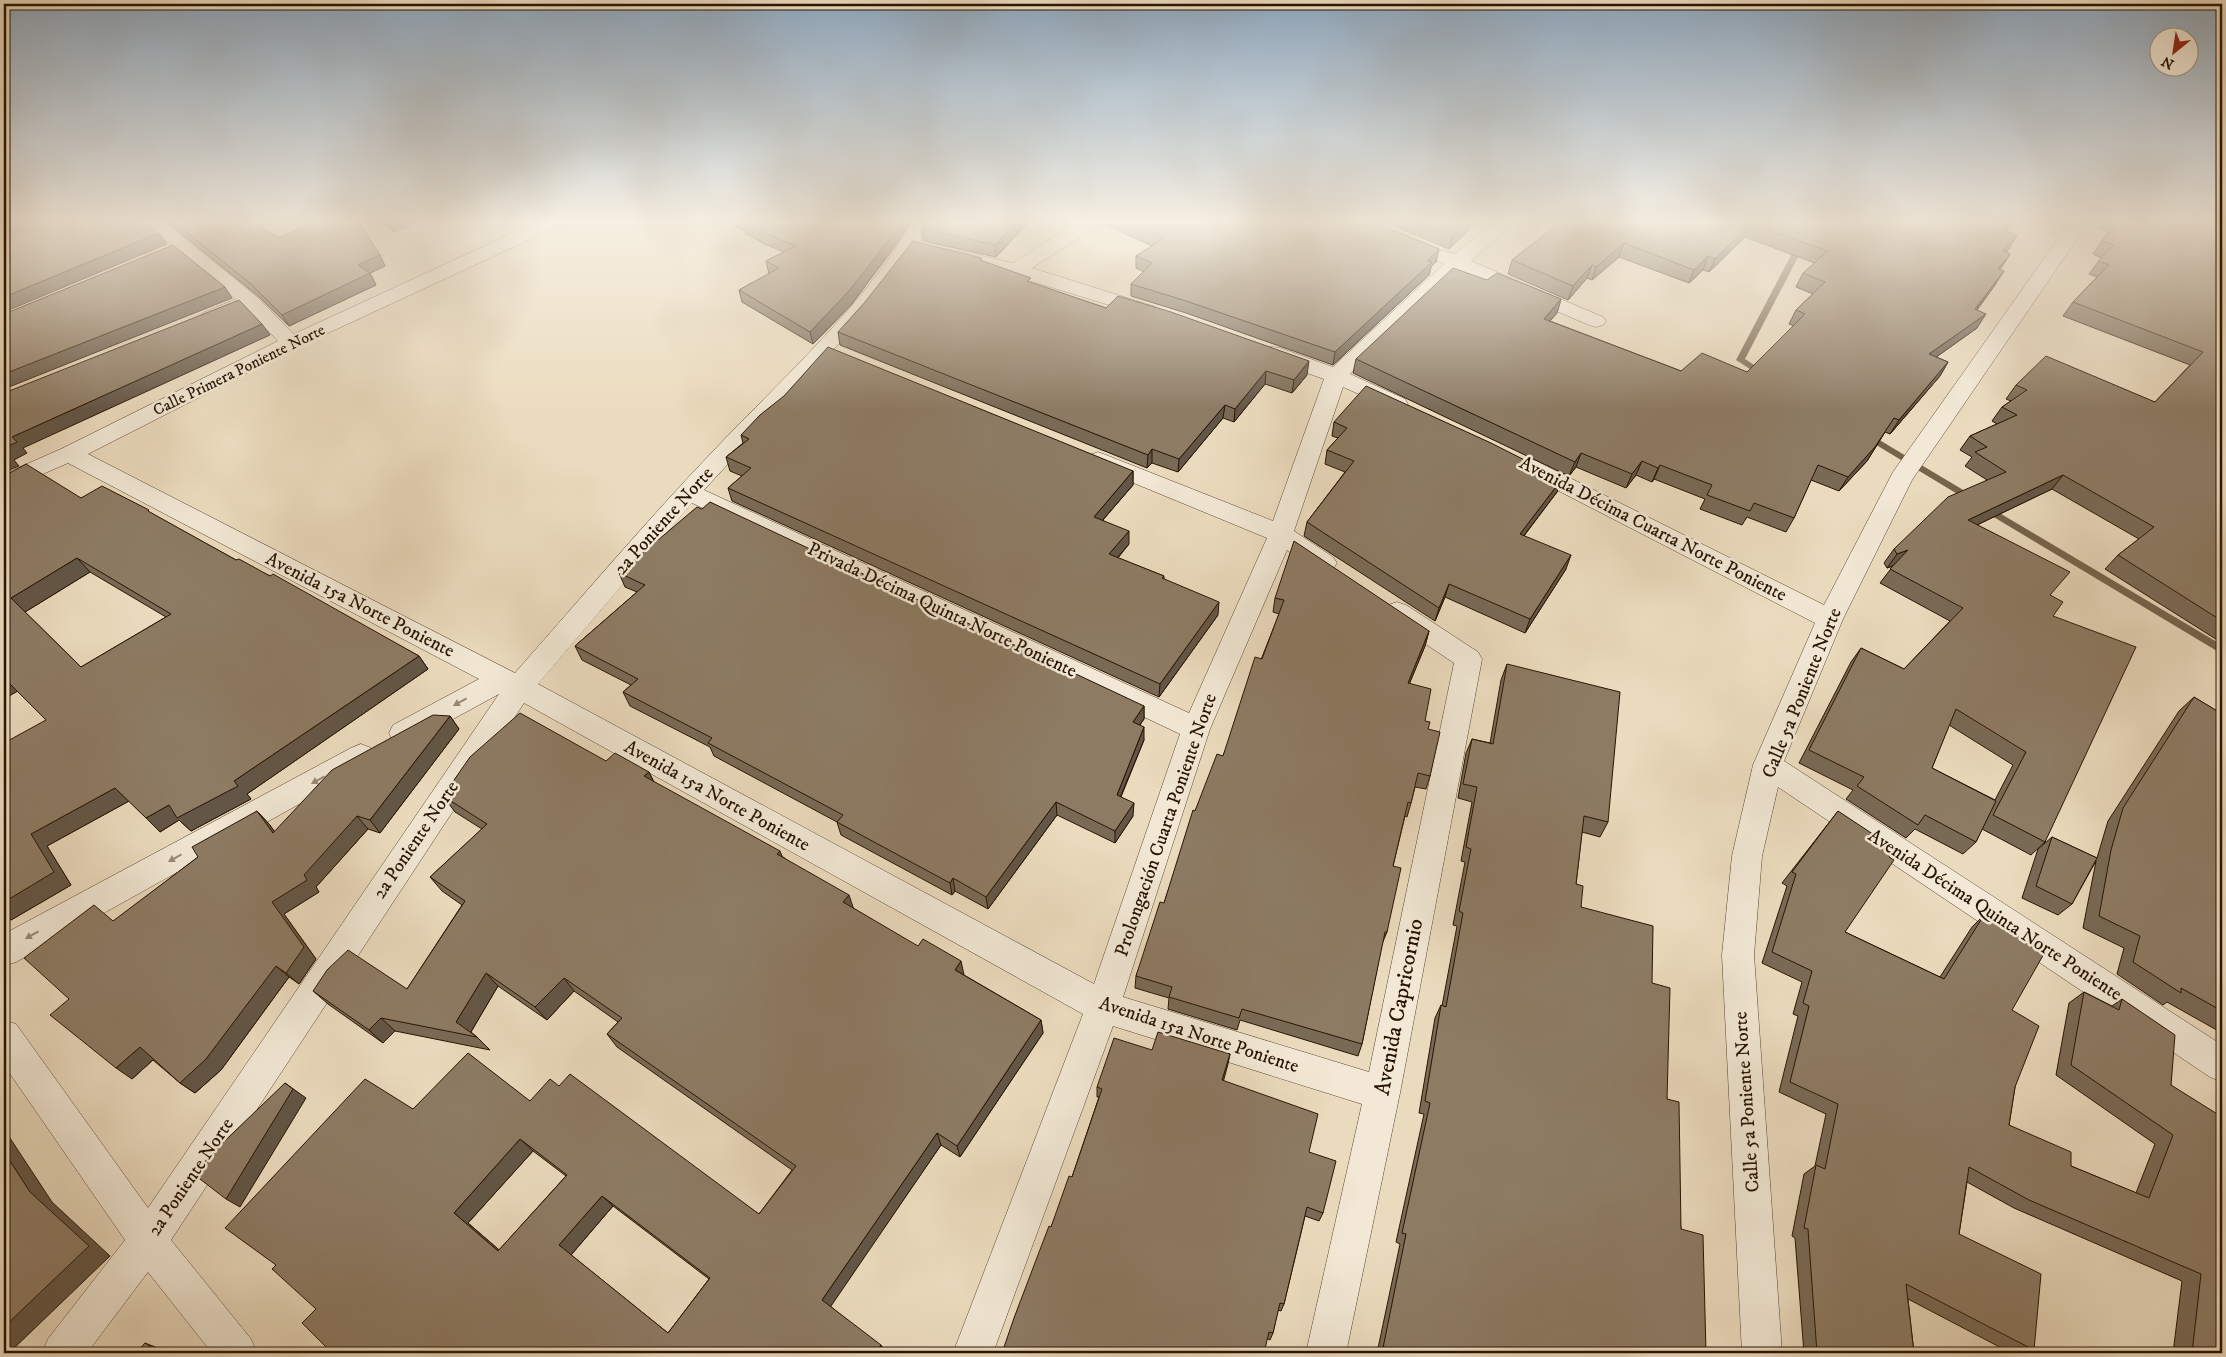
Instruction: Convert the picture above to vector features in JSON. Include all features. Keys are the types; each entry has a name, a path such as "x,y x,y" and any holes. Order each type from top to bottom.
{"street":[{"path":"223,283 250,301 291,343"},
{"name":"Calle Primera Poniente Norte","path":"4,483 69,454 291,343 420,283"},
{"name":"2a Poniente Norte","path":"62,1353 148,1241 511,683 688,492 832,352 859,310 884,283"},
{"path":"1060,283 1168,316"},
{"name":"Prolongación Cuarta Poniente Norte","path":"973,1353 1102,1007 1196,729 1280,534 1336,376 1434,283"},
{"path":"1507,283 1596,321"},
{"name":"Calle 5a Poniente Norte","path":"1762,1353 1738,955 1747,856 1768,765 1830,619 1901,478 2037,283"},
{"path":"195,323 250,301"},
{"path":"1252,346 1336,376 1416,413"},
{"path":"1079,452 1280,534 1346,578"},
{"name":"Avenida 15a Norte Poniente","path":"69,454 511,683 1102,1007 1382,1093"},
{"name":"Avenida Décima Cuarta Norte Poniente","path":"1505,454 1830,619"},
{"name":"Privada Décima Quinta Norte Poniente","path":"688,492 1196,729"},
{"name":"Avenida Capricornio","path":"1326,1353 1382,1093 1468,659 1378,599"},
{"path":"4,951 511,683"},
{"name":"Avenida Décima Quinta Norte Poniente","path":"1768,765 2222,1065"},
{"path":"4,1036 148,1241 237,1353"}],"building":[{"path":"4,283 37,283 4,297"},
{"path":"79,283 220,283 225,287 4,374 4,314"},
{"path":"250,283 348,283 282,315"},
{"path":"751,283 855,283 810,332 739,290"},
{"path":"880,283 1034,283 1106,308 1118,296 1171,312 1309,361 1294,380 1266,371 1235,409 1225,405 1179,459 1152,449 1148,455 838,332"},
{"path":"1132,283 1409,283 1335,352"},
{"path":"1437,283 1522,283 1561,299 1544,319 1681,371 1702,353 1747,372 1805,314 1796,310 1824,283 1995,283 1975,309 1986,314 1929,354 1948,362 1899,420 1894,418 1875,447 1848,477 1818,465 1794,518 1754,503 1750,511 1707,495 1712,485 1660,465 1658,468 1642,461 1632,474 1581,453 1575,462 1356,359"},
{"path":"2091,283 2222,283 2222,621 2118,555 2154,527 2063,475 1968,520 2070,572 2050,595 2063,602 2053,616 2136,647 2045,842 1993,815 2026,752 1956,709 1932,768 1996,801 1976,842 1925,815 1918,825 1857,786 1864,777 1809,750 1861,648 1904,669 1963,608 1890,569 1908,550 1897,554 1894,549 1948,497 2006,472 1975,452 1987,447 1970,436 2017,415 2002,407 2027,390 2016,385 2046,356 2155,402 2203,352 2073,302"},
{"path":"239,300 262,324 12,437 17,442 4,448 4,393"},
{"path":"828,347 1133,471 1094,517 1129,531 1109,554 1164,576 1162,578 1219,602 1160,684 728,488 751,468 726,457 749,439 741,435 760,415 784,396"},
{"path":"1366,386 1491,443 1562,479 1520,534 1571,555 1530,619 1449,584 1439,608 1307,522 1354,461 1327,450 1347,428 1334,422"},
{"path":"26,464 81,498 102,486 149,510 236,560 239,559 270,576 273,574 419,656 234,781 238,786 177,818 169,805 146,818 115,788 31,834 54,872 4,902 4,743 46,720 4,678 4,476","holes":["77,558 171,614 81,667 11,598"]},
{"path":"710,502 1144,706 1133,722 1144,727 1117,795 1134,803 1115,831 1056,802 986,897 953,878 950,883 837,822 843,815 708,743 712,738 623,692 638,679 575,646 645,585 619,573 697,507 702,509"},
{"path":"1294,541 1429,631 1408,683 1431,689 1425,721 1430,722 1428,729 1440,732 1430,776 1418,773 1411,803 1408,802 1393,866 1401,868 1387,932 1385,932 1362,1044 1242,1009 1239,1018 1169,997 1172,987 1136,976 1160,902 1164,903 1193,810 1195,811 1217,754 1223,756 1255,657 1262,659 1284,600 1275,598"},
{"path":"1507,664 1620,692 1608,822 1584,816 1576,884 1583,886 1581,907 1653,926 1652,983 1670,988 1667,1099 1679,1102 1681,1229 1703,1235 1706,1353 1382,1353 1406,1234 1402,1233 1430,1103 1425,1101 1441,1005 1446,1007 1463,913 1459,911 1471,849 1466,847 1477,787 1463,784 1472,739 1493,744"},
{"path":"2194,697 2222,714 2222,1011 2181,988 2181,993 2133,962 2140,936 2099,916 2111,850 2123,808"},
{"path":"520,713 606,761 615,753 649,772 644,776 780,851 777,854 849,895 843,902 918,946 923,939 961,961 955,970 1041,1020 957,1146 937,1133 822,1300 881,1345 876,1353 332,1353 302,1323 316,1309 272,1269 276,1265 225,1228 365,1079 413,1109 468,1053 530,1101 550,1079 559,1086 570,1074 759,1214 796,1166 607,1034 622,1018 564,978 535,1007 486,973 456,1022 477,1037 381,1018 369,1030 313,991 327,970 348,950 407,989 465,901 430,877 487,824 443,796 470,757","holes":["520,1139 567,1175 498,1251 454,1213","602,1196 710,1278 668,1333 559,1245"]},
{"path":"433,715 450,716 370,820 357,816 304,875 307,880 272,902 304,947 286,973 276,966 206,1059 180,1083 140,1047 116,1068 50,1015 69,999 24,958 94,905 113,921 198,857 192,847 257,811 273,833 332,770"},
{"path":"1838,811 1894,848 1889,857 1894,860 1845,932 1944,979 1984,915 2045,952 2012,1010 2039,1026 2015,1087 2009,1125 2071,1152 2071,1166 2149,1198 2173,1135 2071,1065 2084,992 2119,1010 2122,999 2175,1035 2171,1085 2222,1117 2222,1353 2192,1353 2201,1274 2029,1200 1969,1167 1959,1234 2041,1274 2034,1350 1906,1284 1914,1353 1817,1353 1808,1229 1804,1228 1816,1165 1825,1169 1838,1104 1790,1082 1809,1006 1803,1003 1812,971 1772,952 1796,874 1792,872"},
{"path":"2052,837 2097,858 2072,904 2036,886"},
{"path":"1158,1032 1230,1054 1222,1080 1318,1114 1309,1152 1336,1161 1323,1213 1307,1207 1284,1304 1280,1303 1273,1333 1269,1332 1264,1353 1002,1353 1049,1226 1051,1227 1069,1176 1072,1177 1102,1089 1097,1087 1114,1038 1152,1050"},
{"path":"285,1083 293,1089 226,1199 196,1176 208,1157"},
{"path":"4,1152 30,1192 89,1246 4,1327"},
{"path":"145,1343 160,1353 136,1353"}],"waterway":[{"path":"1764,374 1740,360 1780,283"},
{"path":"1866,435 1972,499"},
{"path":"1986,508 2222,650"}]}
